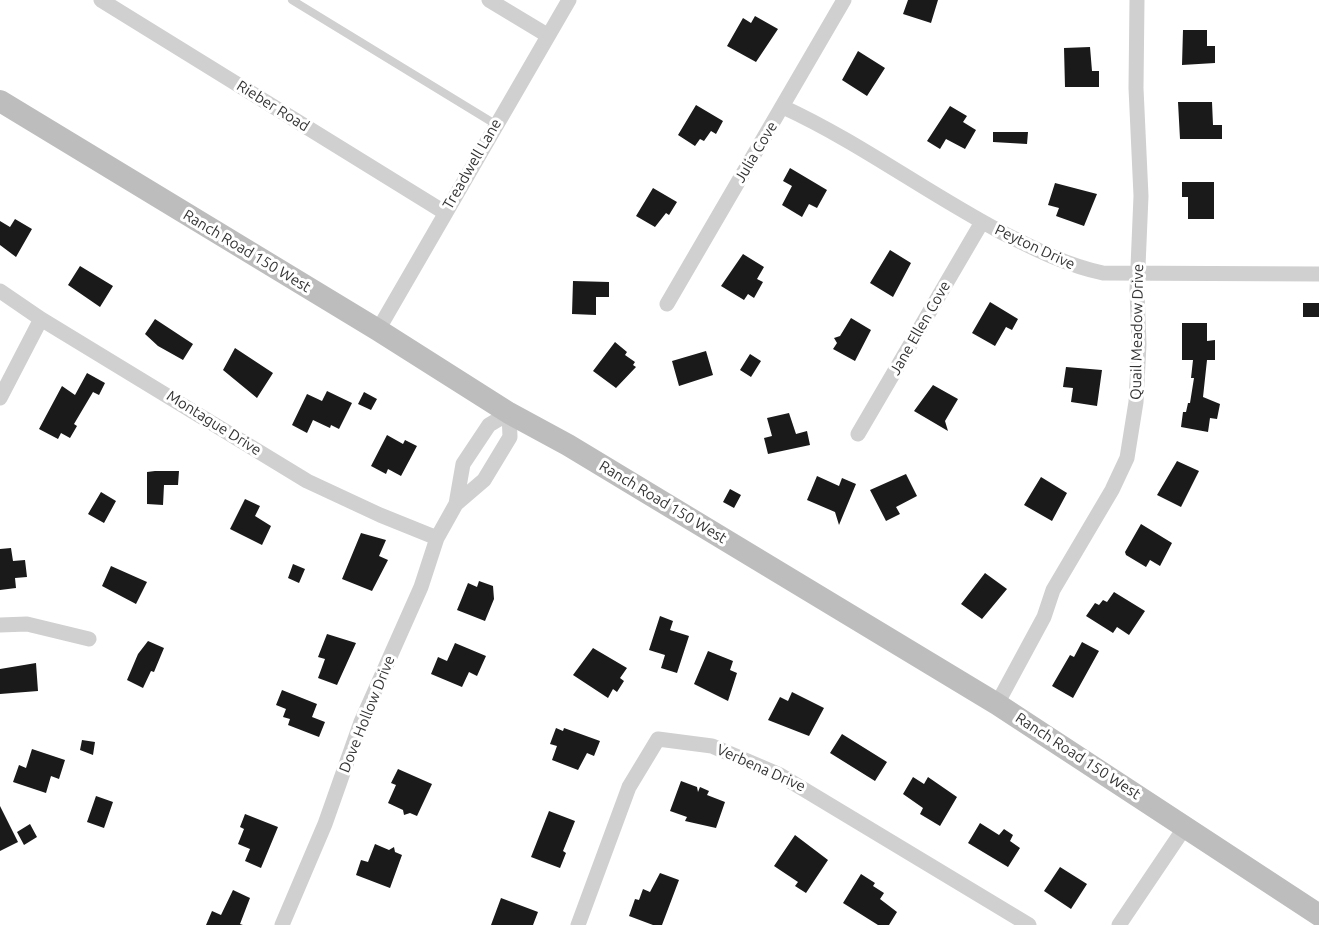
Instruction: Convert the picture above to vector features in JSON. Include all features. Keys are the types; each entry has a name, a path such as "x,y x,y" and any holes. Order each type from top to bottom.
{"main road":[{"name":"Ranch Road 150 West","path":"0,101 378,330 509,413 568,445 997,704 1319,915"}],"street":[{"name":"Rieber Road","path":"101,0 444,212"},
{"path":"489,0 547,35"},
{"name":"Treadwell Lane","path":"378,330 444,212 569,0"},
{"name":"Julia Cove","path":"667,304 844,0"},
{"name":"Quail Meadow Drive","path":"997,704 1044,616 1053,590 1112,490 1127,458 1136,402 1139,344 1138,273 1141,196 1136,88 1137,0"},
{"name":"Peyton Drive","path":"783,107 818,123 982,222 1050,257 1080,268 1103,273 1319,274"},
{"name":"Jane Ellen Cove","path":"858,434 982,222"},
{"name":"Montague Drive","path":"0,291 41,319 308,481 380,515 437,538"},
{"path":"0,398 41,319"},
{"name":"Dove Hollow Drive","path":"282,925 325,824 361,722 421,587 437,538 456,504 463,464 489,425 509,413 510,437 484,480 456,504"},
{"path":"0,625 27,624 89,639"},
{"name":"Verbena Drive","path":"578,925 629,787 658,739 712,746 780,775 1029,925"},
{"path":"1119,925 1185,827"}],"lane":[{"path":"292,0 495,124"}],"building":[{"path":"908,0 938,0 931,23 903,14"},
{"path":"755,16 778,29 756,62 727,46 743,18 751,23"},
{"path":"1183,30 1207,30 1207,46 1215,46 1215,63 1182,65"},
{"path":"1090,47 1092,71 1099,71 1099,87 1065,87 1064,48"},
{"path":"858,51 885,68 867,96 842,80"},
{"path":"1178,102 1212,102 1213,125 1222,125 1222,139 1180,139"},
{"path":"696,105 723,121 716,134 711,131 704,141 700,139 695,146 678,135"},
{"path":"950,106 967,116 963,122 976,130 965,149 946,139 940,149 927,141"},
{"path":"993,132 1028,132 1027,144 993,142"},
{"path":"790,168 827,190 817,208 809,204 802,217 782,205 792,186 783,181"},
{"path":"1182,182 1214,182 1214,219 1188,219 1188,197 1182,197"},
{"path":"1055,183 1097,194 1084,226 1056,216 1059,208 1048,205"},
{"path":"653,188 677,202 669,215 666,213 655,227 636,216"},
{"path":"15,219 32,229 16,257 0,245 0,221 10,227"},
{"path":"890,250 911,263 893,297 870,283"},
{"path":"743,254 764,267 757,279 763,282 754,298 748,294 744,300 721,286"},
{"path":"80,266 113,286 100,307 68,285"},
{"path":"573,281 609,282 609,297 596,297 596,315 572,314"},
{"path":"990,302 1018,319 1012,330 1006,327 995,346 972,333"},
{"path":"1303,303 1319,303 1319,317 1303,317"},
{"path":"851,318 871,330 855,361 833,349 837,343 834,338 840,336"},
{"path":"155,319 193,344 183,360 158,346 145,334"},
{"path":"1182,323 1207,323 1207,341 1215,340 1215,360 1207,360 1203,397 1220,404 1217,419 1210,418 1208,432 1181,427 1183,412 1186,412 1188,403 1190,403 1194,378 1191,378 1193,360 1182,360"},
{"path":"615,342 627,352 625,355 635,362 633,365 636,367 616,388 593,371"},
{"path":"235,348 273,373 257,398 223,370"},
{"path":"706,351 713,375 679,386 672,361"},
{"path":"750,354 761,361 751,377 740,370"},
{"path":"1066,367 1102,370 1097,406 1071,402 1073,388 1063,387"},
{"path":"87,373 105,383 99,395 93,392 74,424 77,426 70,438 61,433 58,439 39,429 62,386 75,395"},
{"path":"933,385 958,399 945,421 948,431 914,411"},
{"path":"327,391 352,403 339,429 331,425 330,428 313,420 307,433 292,425 307,394 322,401"},
{"path":"364,392 377,399 371,410 358,404"},
{"path":"789,413 796,434 807,431 810,445 768,454 764,438 772,436 767,418"},
{"path":"387,435 403,444 405,440 417,446 401,476 388,469 386,474 371,466"},
{"path":"1177,461 1199,471 1181,507 1157,495"},
{"path":"179,471 178,485 164,485 163,505 147,504 147,472"},
{"path":"906,474 917,496 896,507 900,514 886,521 870,490"},
{"path":"817,476 839,486 842,478 856,484 839,525 835,512 807,500"},
{"path":"1041,477 1067,493 1052,521 1024,505"},
{"path":"730,489 741,495 734,508 723,502"},
{"path":"101,492 116,501 104,523 88,514"},
{"path":"245,499 260,506 255,516 271,526 262,545 230,529"},
{"path":"1141,524 1172,543 1160,566 1150,560 1146,567 1126,555 1125,552"},
{"path":"361,533 386,540 379,556 388,560 372,591 342,579"},
{"path":"11,548 13,561 25,560 27,577 15,578 16,588 0,590 0,549"},
{"path":"293,564 305,569 299,583 288,578"},
{"path":"111,566 147,582 136,604 102,586"},
{"path":"985,573 1007,589 982,619 961,604"},
{"path":"479,581 493,586 494,599 485,621 457,610 468,583 477,587"},
{"path":"1114,592 1145,611 1129,635 1117,627 1113,633 1086,616 1095,603 1099,605 1103,600 1107,602"},
{"path":"660,616 673,621 670,630 689,636 677,673 661,668 665,655 649,650"},
{"path":"327,634 356,643 337,685 318,678 325,659 318,657"},
{"path":"148,641 164,648 154,672 151,671 143,688 127,680 138,654"},
{"path":"1082,642 1099,651 1073,698 1052,686 1070,655 1074,657"},
{"path":"455,643 486,656 477,676 469,672 462,687 431,674 438,657 447,661"},
{"path":"593,648 627,668 620,678 624,681 617,692 613,689 608,698 573,675"},
{"path":"708,651 733,661 730,670 737,673 728,701 694,684"},
{"path":"36,663 38,691 0,694 0,669"},
{"path":"282,690 317,704 312,717 325,722 319,737 288,725 290,719 283,717 286,709 276,705"},
{"path":"792,692 824,708 809,736 768,720 780,697 788,701"},
{"path":"556,728 563,731 564,728 600,741 594,756 587,753 578,770 552,760 557,746 550,744"},
{"path":"842,734 887,762 875,781 830,753"},
{"path":"82,740 95,742 93,755 80,750"},
{"path":"32,749 65,760 59,779 51,776 46,793 13,782 19,765 26,768"},
{"path":"398,769 432,784 417,816 410,813 404,815 403,810 388,803 396,785 391,783"},
{"path":"913,777 924,784 928,777 957,797 940,826 920,814 923,808 903,794"},
{"path":"681,781 697,787 698,792 700,787 709,791 707,795 725,802 716,828 685,821 687,817 670,811"},
{"path":"96,796 113,802 104,828 87,822"},
{"path":"0,806 18,842 0,851"},
{"path":"549,811 575,821 563,851 566,853 560,868 531,857"},
{"path":"245,814 278,827 261,868 245,861 250,849 238,844 244,829 240,827"},
{"path":"980,823 999,835 1004,829 1013,835 1010,841 1020,848 1008,867 968,843"},
{"path":"30,824 37,837 24,845 17,832"},
{"path":"795,835 828,860 806,893 795,886 798,882 774,866"},
{"path":"375,844 389,850 394,847 395,852 402,855 390,888 356,875 361,860 368,862"},
{"path":"1060,867 1087,884 1071,909 1044,891"},
{"path":"660,873 679,880 662,925 653,925 629,916 635,899 639,900 643,889 650,892"},
{"path":"861,874 875,883 873,886 884,893 880,899 897,912 889,925 878,925 843,903"},
{"path":"233,890 250,898 240,924 243,925 206,925 212,911 221,915"},
{"path":"501,898 538,912 533,925 491,925"}]}
